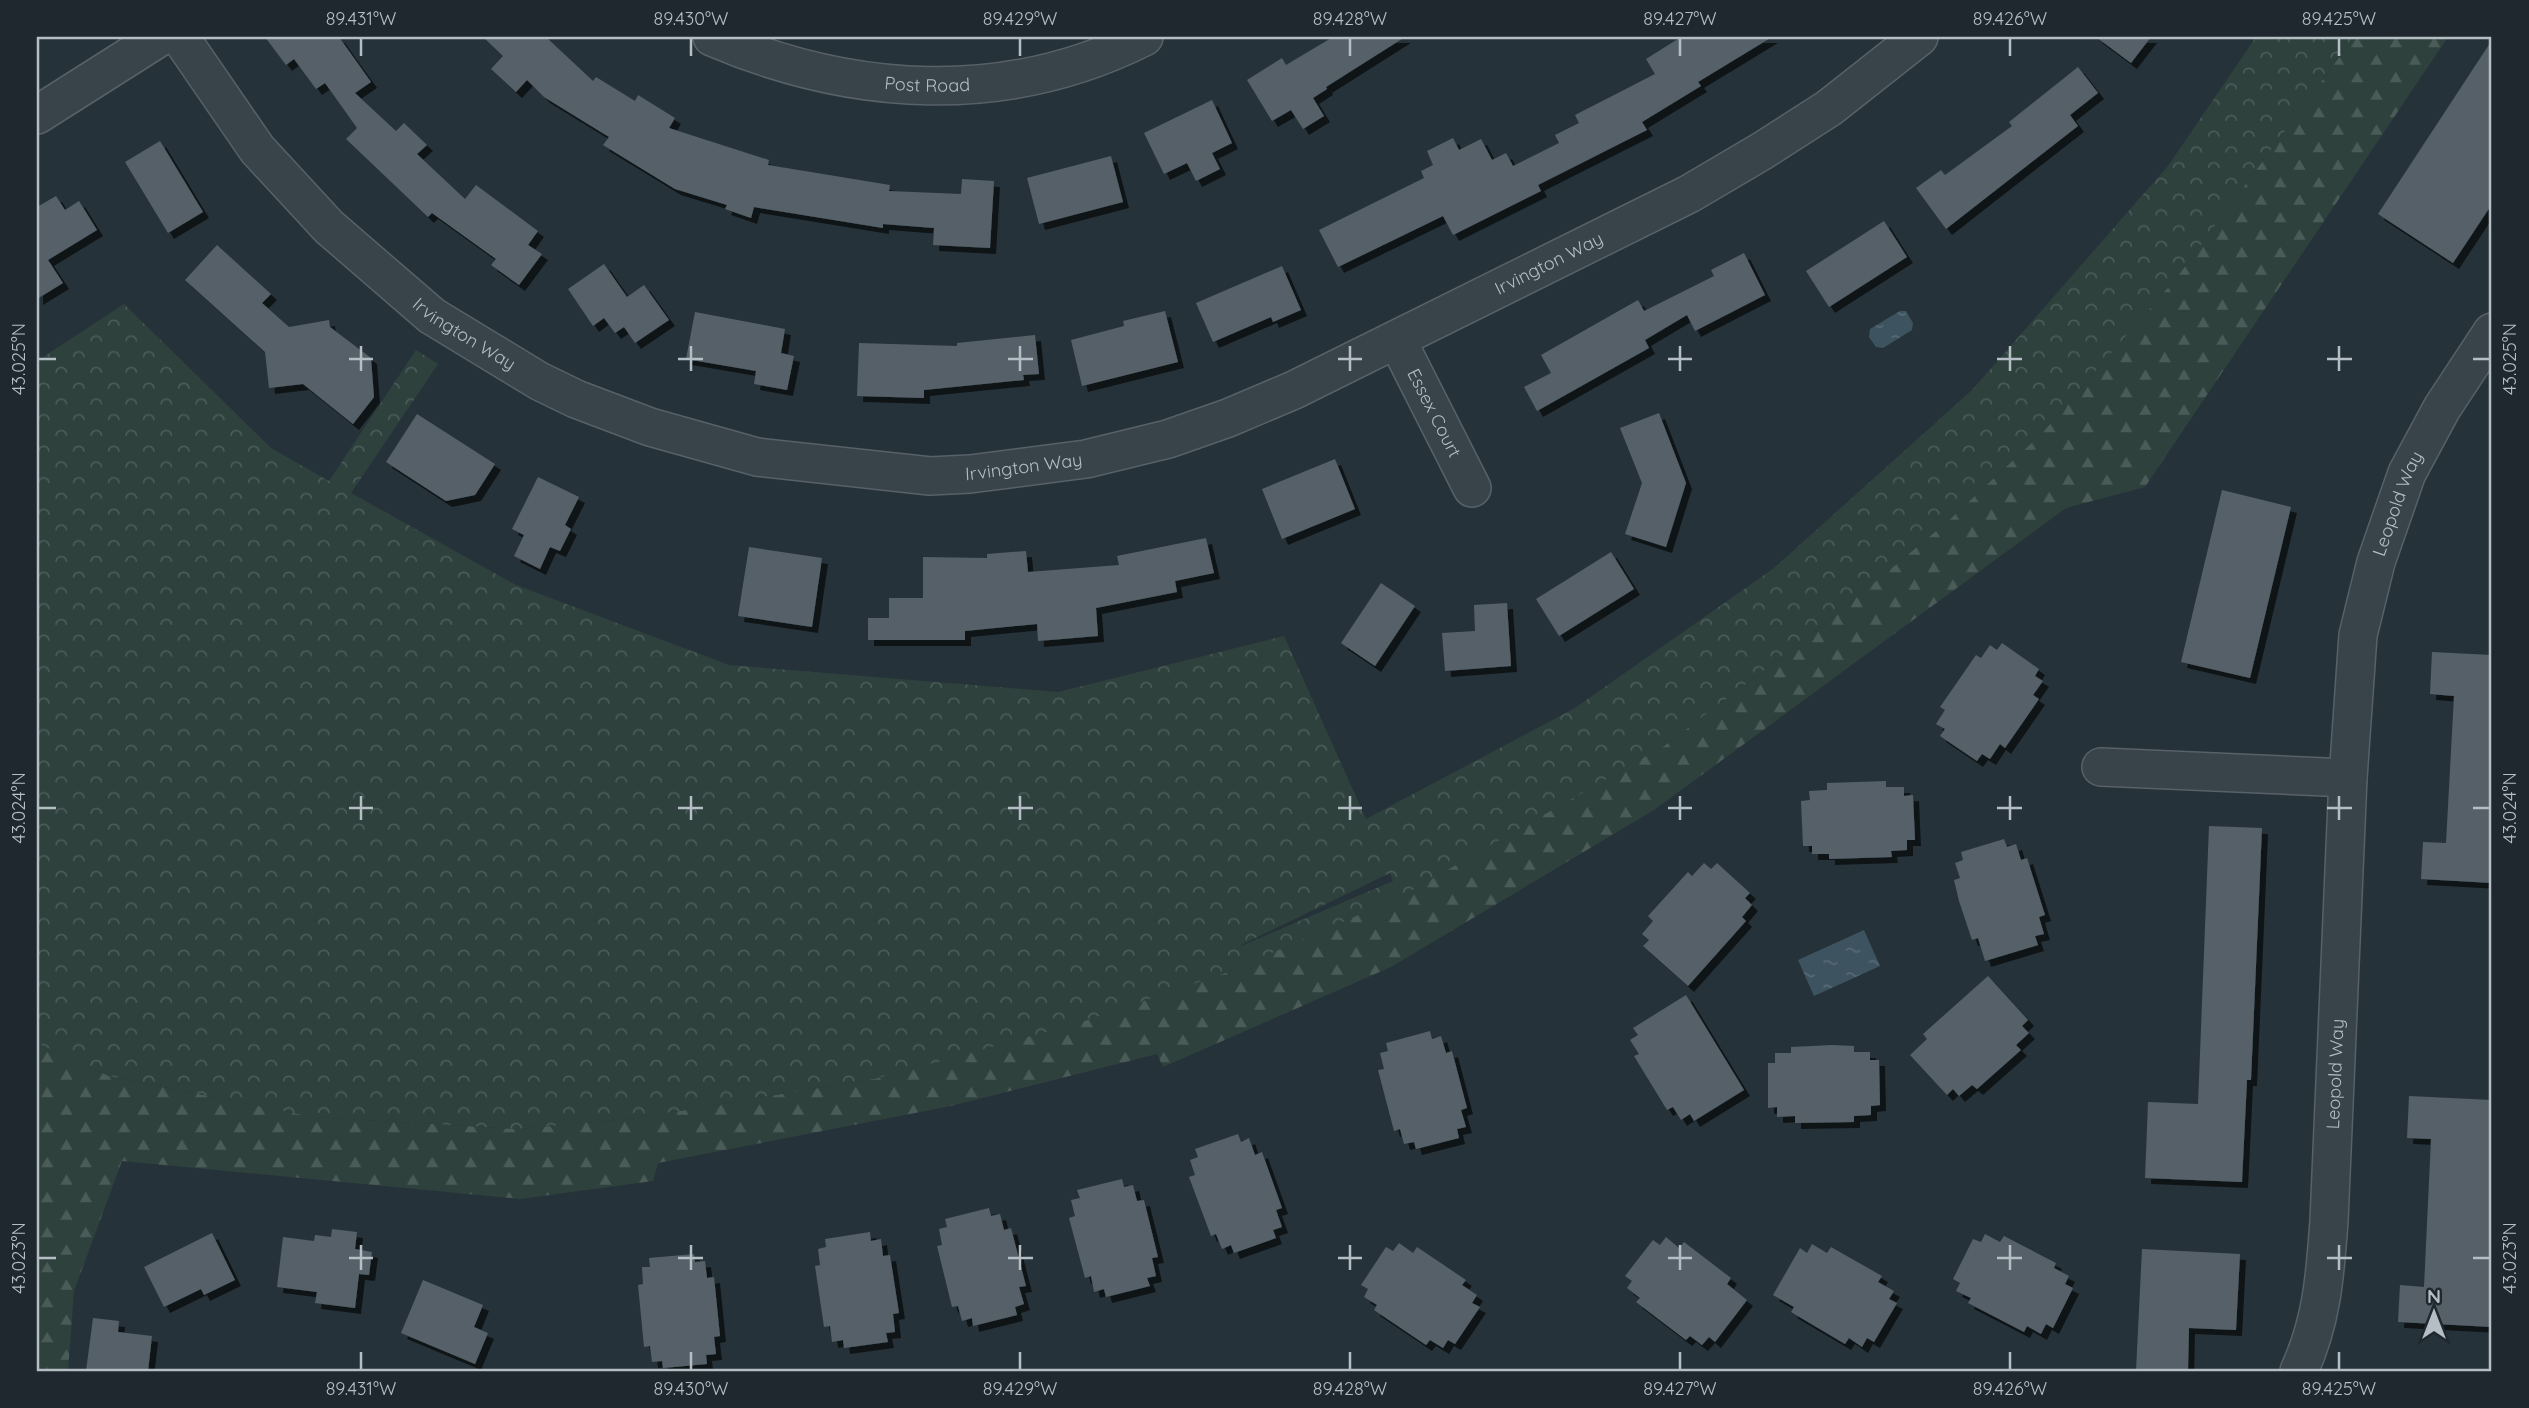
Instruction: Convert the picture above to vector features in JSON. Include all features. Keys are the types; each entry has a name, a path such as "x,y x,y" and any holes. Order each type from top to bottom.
{"street":[{"path":"37,116 160,37"},
{"name":"Irvington Way","path":"180,37 257,149 329,228 432,316 538,381 650,428 757,457 930,477 1086,459 1168,439 1228,418 1294,390 1689,194 1762,152 1829,108 1919,37"},
{"name":"Post Road","path":"712,37 778,62 814,72 891,85 942,87 1031,77 1105,54 1144,37"},
{"name":"Leopold Way","path":"2300,1368 2316,1329 2324,1284 2329,1221 2348,778 2358,635 2376,562 2407,473 2442,408 2492,332"},
{"name":"Essex Court","path":"1397,340 1472,488"},
{"path":"2101,767 2348,778"}],"green space":[{"path":"2256,37 2354,37 2177,277 2043,432 1949,520 1821,627 1664,746 1402,896 1228,972 1079,1023 878,1078 631,1119 518,1129 314,1117 109,1076 37,1043 37,361 124,304 271,448 329,481 416,350 438,364 351,493 516,585 729,665 1058,692 1284,636 1366,819 1575,708 1774,568 1972,390 2168,166","holes":["1390,873 1393,881 1241,946"]},
{"path":"2354,37 2448,37 2145,487 2066,508 1654,810 1391,967 1163,1067 1157,1054 951,1106 658,1163 653,1181 520,1199 122,1161 74,1291 68,1371 37,1371 37,1043 109,1076 314,1117 518,1129 631,1119 878,1078 1228,972 1664,746 1821,627 1949,520 2043,432 2177,277"}],"water":[{"path":"1900,311 1906,311 1913,323 1912,330 1883,348 1876,347 1869,337 1870,329"},
{"path":"1864,930 1880,966 1814,996 1798,960"}],"building":[{"path":"265,37 339,37 371,82 355,93 396,131 404,123 427,145 417,154 465,199 476,185 538,231 528,245 542,254 519,285 491,265 496,259 432,213 428,217 346,139 357,128 325,83 316,89 294,59 286,65"},
{"path":"483,37 546,37 593,81 596,77 635,101 638,95 675,118 669,128 769,160 768,165 890,185 889,191 961,194 962,179 994,181 990,248 933,245 934,228 883,224 883,228 754,207 751,218 725,209 727,205 675,189 603,145 609,137 544,97 527,80 516,92 491,69 503,56"},
{"path":"1333,37 1405,37 1313,98 1324,116 1303,129 1291,110 1272,121 1247,80 1282,58 1286,65"},
{"path":"1681,37 1772,37 1698,82 1701,86 1642,122 1647,130 1538,185 1541,191 1453,235 1443,216 1338,267 1319,230 1424,178 1421,171 1433,165 1427,151 1453,138 1459,150 1481,139 1492,160 1506,153 1513,166 1559,143 1555,135 1579,123 1575,115 1655,74 1646,59"},
{"path":"2096,37 2151,37 2131,63"},
{"path":"2492,40 2492,204 2453,263 2378,214"},
{"path":"2078,67 2098,93 2070,115 2078,126 1946,229 1916,188 1941,170 1945,175 2012,126 2009,122"},
{"path":"1212,100 1232,143 1212,153 1220,169 1196,181 1187,163 1164,174 1144,133"},
{"path":"160,141 203,212 168,233 125,162"},
{"path":"1111,156 1123,202 1039,224 1027,178"},
{"path":"56,196 65,210 79,201 97,230 48,260 63,283 37,299 37,207"},
{"path":"1884,221 1907,257 1829,307 1806,271"},
{"path":"217,245 271,294 262,303 289,327 329,320 330,327 371,358 374,397 353,424 303,384 269,388 265,352 185,280"},
{"path":"1744,253 1765,295 1695,331 1687,315 1645,340 1649,348 1537,411 1524,387 1551,373 1541,355 1638,300 1644,311 1714,276 1711,270"},
{"path":"604,264 627,297 644,285 669,320 635,343 624,327 615,333 604,318 593,326 568,289"},
{"path":"1282,266 1301,310 1273,322 1271,317 1213,342 1196,303"},
{"path":"1165,311 1178,362 1082,386 1071,340 1124,326 1123,321"},
{"path":"695,312 785,329 781,353 794,356 787,390 754,384 756,371 686,359"},
{"path":"1035,335 1039,374 1023,375 1024,380 924,390 924,398 857,396 859,343 957,346 957,343"},
{"path":"1659,413 1686,483 1666,547 1625,534 1642,483 1620,428"},
{"path":"417,414 495,464 475,495 446,501 386,462"},
{"path":"1335,459 1355,509 1282,539 1262,489"},
{"path":"538,477 579,497 565,525 571,529 560,551 550,547 540,569 514,556 524,535 512,529"},
{"path":"2222,490 2291,507 2250,678 2181,662"},
{"path":"1206,538 1214,573 1175,581 1177,592 1096,608 1098,636 1038,641 1037,624 965,631 965,640 868,640 868,618 889,618 889,598 923,598 923,557 987,558 987,554 1026,551 1028,572 1119,565 1117,556"},
{"path":"749,547 822,558 812,627 738,616"},
{"path":"1611,552 1634,589 1559,636 1536,599"},
{"path":"1381,583 1415,606 1375,666 1341,643"},
{"path":"1507,603 1511,666 1445,671 1442,633 1475,631 1474,605"},
{"path":"2002,643 2039,669 2035,676 2043,681 2033,695 2039,699 2005,748 2000,744 1990,759 1982,754 1977,761 1940,736 1945,729 1936,724 1945,710 1940,707 1976,655 1981,658 1990,645 1997,650"},
{"path":"2432,652 2492,655 2492,883 2421,879 2423,842 2446,843 2454,696 2430,694"},
{"path":"1886,781 1886,787 1904,787 1904,796 1913,795 1915,840 1907,840 1907,850 1891,851 1892,857 1829,859 1829,854 1812,854 1812,846 1803,846 1801,801 1810,800 1809,791 1827,790 1827,783"},
{"path":"2209,826 2262,828 2251,1080 2247,1080 2242,1182 2145,1178 2148,1102 2198,1104"},
{"path":"2004,839 2007,847 2016,844 2021,860 2027,858 2045,915 2039,917 2044,934 2035,936 2038,945 1985,961 1978,938 1972,940 1959,901 1954,880 1960,878 1955,863 1963,860 1961,852"},
{"path":"1704,863 1711,869 1717,863 1750,893 1745,898 1752,905 1742,917 1746,921 1688,986 1643,946 1649,940 1642,934 1653,921 1648,916 1688,872 1692,876"},
{"path":"1988,976 2028,1020 2022,1026 2029,1033 2016,1045 2021,1050 1977,1089 1972,1085 1959,1096 1953,1089 1947,1095 1910,1055 1927,1039 1923,1034"},
{"path":"1686,995 1744,1090 1694,1121 1690,1114 1681,1120 1673,1107 1667,1110 1634,1056 1639,1054 1630,1040 1638,1035 1633,1028"},
{"path":"1430,1031 1432,1039 1441,1036 1446,1053 1452,1051 1467,1108 1461,1110 1466,1127 1457,1129 1459,1138 1416,1149 1414,1142 1404,1144 1400,1129 1394,1131 1378,1070 1384,1069 1380,1053 1388,1051 1386,1043"},
{"path":"1854,1046 1854,1052 1870,1052 1870,1060 1879,1060 1880,1105 1871,1106 1871,1115 1854,1116 1854,1122 1795,1123 1795,1116 1777,1117 1777,1107 1768,1108 1768,1063 1775,1063 1775,1053 1791,1053 1791,1047"},
{"path":"2409,1096 2492,1100 2492,1327 2398,1322 2400,1285 2424,1287 2431,1139 2407,1138"},
{"path":"1238,1134 1241,1142 1249,1138 1255,1155 1262,1152 1282,1208 1276,1210 1282,1227 1273,1230 1276,1238 1234,1253 1231,1245 1222,1249 1216,1234 1211,1236 1189,1177 1195,1175 1190,1160 1198,1157 1195,1149"},
{"path":"1122,1179 1124,1187 1133,1185 1137,1201 1144,1200 1158,1257 1152,1258 1156,1276 1147,1278 1150,1286 1106,1297 1104,1289 1094,1292 1091,1276 1085,1278 1069,1218 1075,1216 1071,1200 1080,1198 1077,1190"},
{"path":"989,1208 991,1216 1000,1214 1004,1230 1011,1228 1026,1286 1019,1287 1024,1304 1015,1307 1017,1315 973,1326 972,1318 962,1321 958,1306 952,1307 937,1246 942,1245 939,1229 947,1227 945,1219"},
{"path":"332,1229 357,1232 355,1249 372,1252 369,1275 359,1274 355,1308 315,1303 317,1292 277,1287 283,1237 314,1241 315,1235 331,1237"},
{"path":"870,1232 871,1241 881,1239 883,1256 890,1255 899,1313 893,1314 895,1332 886,1333 888,1342 844,1348 843,1340 832,1342 830,1326 824,1327 815,1266 820,1265 818,1249 826,1247 825,1239"},
{"path":"212,1233 235,1280 204,1295 201,1289 164,1307 144,1267"},
{"path":"1985,1234 2000,1242 2004,1236 2056,1263 2054,1268 2069,1276 2065,1284 2073,1288 2053,1328 2046,1324 2041,1334 2027,1326 2024,1332 1968,1303 1971,1298 1956,1291 1960,1283 1953,1279 1973,1239 1981,1242"},
{"path":"1666,1237 1679,1248 1684,1242 1731,1278 1727,1284 1747,1300 1715,1342 1709,1337 1702,1345 1690,1336 1686,1340 1636,1302 1640,1298 1627,1288 1632,1281 1625,1276 1653,1240 1660,1245"},
{"path":"1399,1243 1413,1253 1417,1247 1466,1280 1462,1285 1477,1295 1472,1303 1480,1307 1455,1344 1448,1340 1443,1348 1430,1340 1426,1345 1374,1310 1377,1305 1364,1297 1368,1289 1361,1285 1386,1247 1393,1251"},
{"path":"1812,1244 1827,1253 1831,1247 1882,1276 1878,1282 1894,1291 1889,1299 1897,1303 1874,1342 1867,1338 1862,1347 1849,1338 1845,1344 1791,1312 1794,1307 1773,1295 1800,1248 1807,1253"},
{"path":"2142,1249 2240,1254 2236,1330 2189,1328 2188,1371 2136,1371"},
{"path":"694,1254 695,1262 705,1261 707,1278 714,1277 720,1336 714,1337 716,1354 706,1355 707,1364 663,1368 662,1361 652,1362 650,1346 644,1347 638,1285 643,1284 642,1267 650,1267 649,1258"},
{"path":"423,1280 483,1305 474,1327 488,1333 475,1364 401,1333"},
{"path":"93,1318 119,1321 118,1332 152,1336 148,1371 86,1371"}]}
